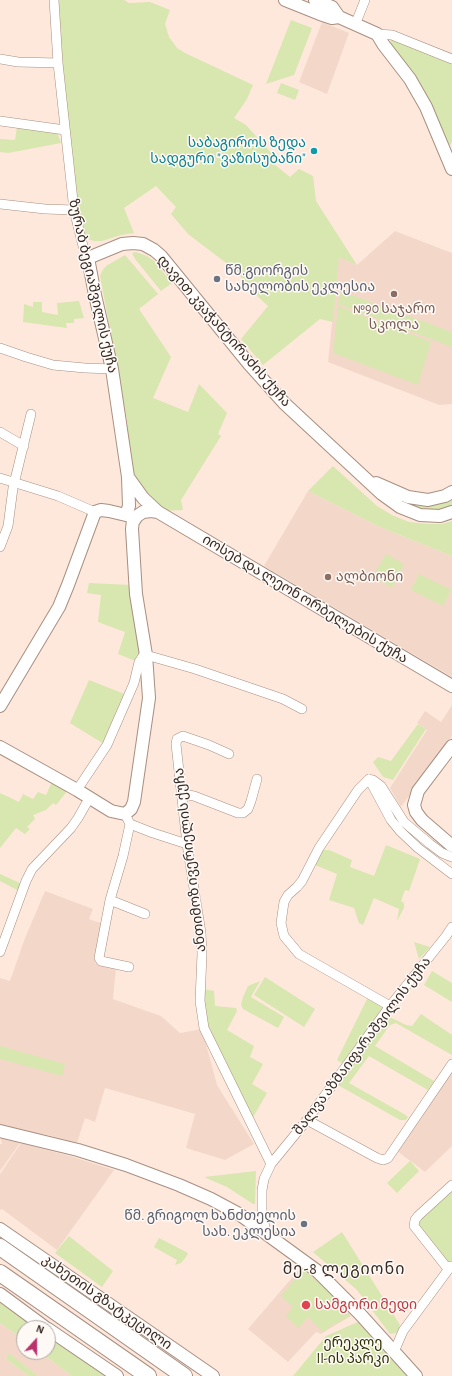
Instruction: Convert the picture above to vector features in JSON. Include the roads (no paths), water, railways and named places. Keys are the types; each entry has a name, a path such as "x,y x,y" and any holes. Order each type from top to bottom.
{"highway":[{"name":"კახეთის გზატკეცილი","path":"0,1247 184,1376"},
{"path":"0,1273 148,1376"}],"street":[{"name":"ზურაბ ბეგიაშვილის ქუჩა","path":"54,0 58,63 74,210 83,246 88,258 112,369 128,477 136,509"},
{"path":"285,0 332,18 339,17"},
{"path":"315,0 332,7 339,17 355,25 377,34 392,35 452,59"},
{"path":"355,25 365,0"},
{"path":"377,34 410,79 426,107 452,169"},
{"path":"0,59 18,62 58,63"},
{"path":"0,121 65,130"},
{"path":"0,204 45,209 74,210"},
{"name":"დავით კვაჭანტირაძის ქუჩა","path":"88,258 122,244 133,242 143,244 154,250 172,269 249,364 279,397 382,494 400,507 420,515 440,516 452,512"},
{"path":"0,348 26,358 53,365 112,369"},
{"path":"0,547 8,526 15,483 31,414"},
{"path":"0,432 24,446"},
{"name":"დავით კვაჭანტირაძის ქუჩა","path":"364,477 408,497 428,500 445,496 452,492"},
{"path":"0,478 58,496 95,512 101,510 136,509 132,529 136,594 146,655 149,698 134,802 128,812 123,856 110,900 99,958 101,961 129,967"},
{"name":"იოსებ და ლეონ ორბელების ქუჩა","path":"136,509 158,512 452,686"},
{"path":"0,706 59,607 95,512"},
{"path":"77,790 107,745 134,683 141,658 146,655 282,699 302,709"},
{"name":"ანთიმოზ ივერიელის ქუჩა","path":"229,754 209,744 183,736 178,738 176,744 187,844 201,933 202,954 200,1001 204,1028 271,1164"},
{"path":"452,746 418,791 414,805 416,812 422,820 452,846"},
{"path":"0,747 90,797 111,811 153,833 187,844"},
{"path":"369,779 381,786 404,822 442,853 452,857"},
{"path":"369,779 391,820 400,831 418,848 452,874"},
{"path":"369,779 358,790 319,848 302,881 288,895 284,902 281,923 284,936 299,954 390,1006"},
{"path":"182,794 194,796 238,813 243,813 248,809 257,780"},
{"path":"0,952 26,881 32,869 70,828 90,797"},
{"path":"110,900 145,914"},
{"name":"შალვა აზმაიფარაშვილის ქუჩა","path":"271,1164 307,1120 390,1006 452,927"},
{"path":"307,1120 383,1160 388,1158 452,1064"},
{"path":"0,1132 78,1150 126,1165 179,1185 211,1199 239,1214 316,1270 360,1314 416,1376"},
{"path":"266,1234 262,1210 262,1190 264,1179 271,1164"},
{"path":"394,1352 403,1331 450,1267 414,1226 415,1220 418,1216 452,1185"},
{"name":"კახეთის გზატკეცილი","path":"0,1228 213,1376"},
{"path":"0,1294 35,1320"},
{"path":"56,1335 117,1376"}],"place":[{"name":"საბაგიროს ზედა სადგური \"ვაზისუბანი\"","path":"314,151"},
{"name":"წმ.გიორგის სახელობის ეკლესია","path":"217,279"},
{"name":"№90 საჯარო სკოლა","path":"394,294"},
{"name":"ალბიონი","path":"328,577"},
{"name":"წმ. გრიგოლ ხანძთელის სახ. ეკლესია","path":"304,1224"},
{"name":"სამგორი მედი","path":"306,1305"}],"district":[{"name":"მე-8 ლეგიონი","path":"344,1269"}],"park label":[{"name":"ერეკლე II-ის პარკი","path":"353,1352"}]}
